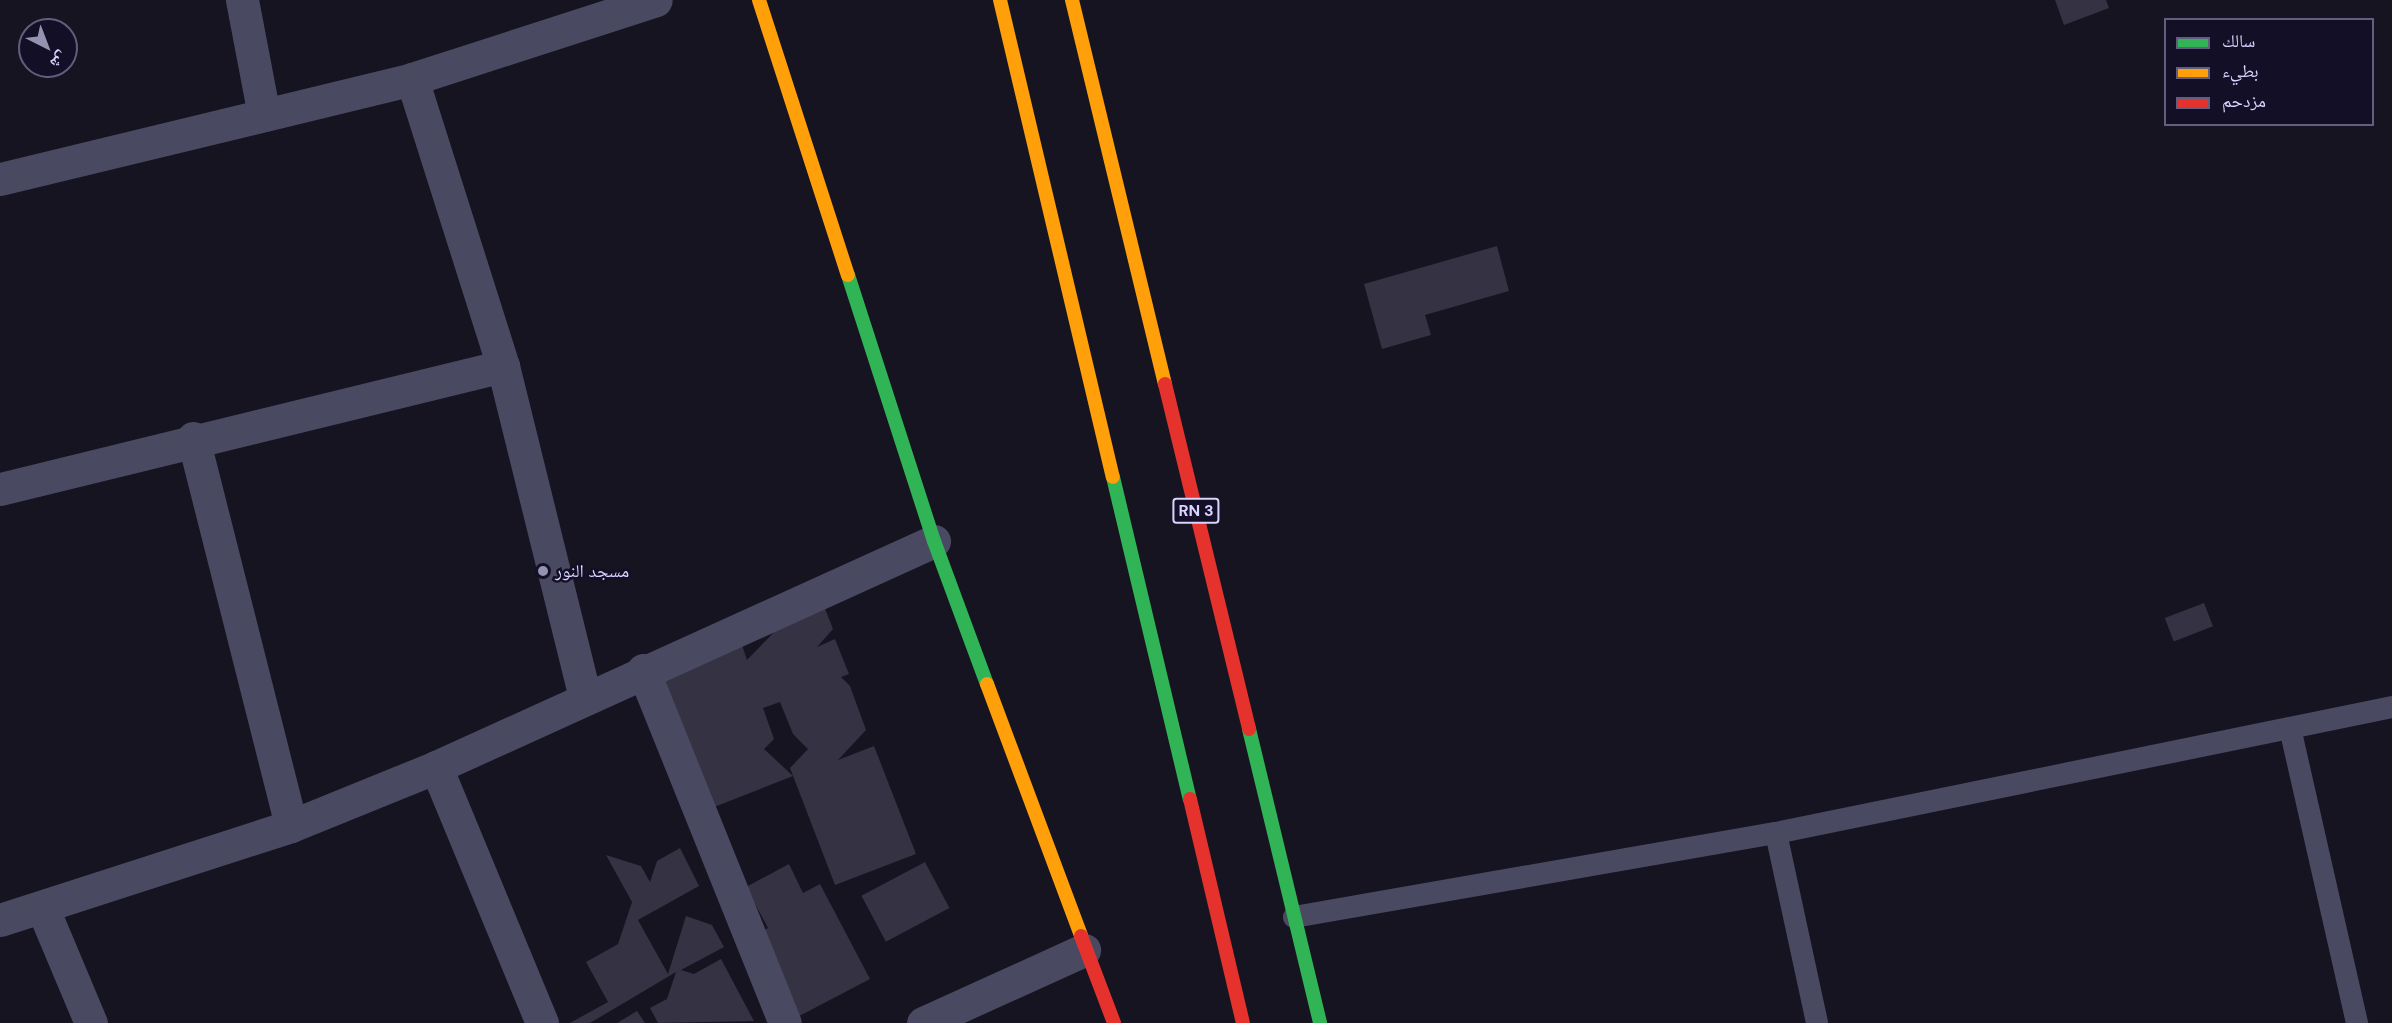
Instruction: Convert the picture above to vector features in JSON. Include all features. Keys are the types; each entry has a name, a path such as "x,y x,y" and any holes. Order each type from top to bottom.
{"main road":[{"path":"759,0 934,541 1084,950 1114,1023"},
{"path":"1000,0 1243,1023"},
{"name":"RN 3","path":"1072,0 1320,1023"}],"street":[{"path":"242,0 264,115"},
{"path":"2,173 264,115 412,79 656,0"},
{"path":"412,79 503,366 585,698"},
{"path":"0,489 193,438 503,366"},
{"path":"193,438 291,826"},
{"path":"0,920 43,909 291,826 436,768 643,670 934,541"},
{"path":"643,670 785,1023"},
{"path":"436,768 543,1023"},
{"path":"43,909 91,1023"},
{"path":"923,1023 1084,950"}],"lane":[{"path":"1294,916 1776,833 2392,707"},
{"path":"2290,728 2357,1023"},
{"path":"1776,833 1817,1023"}],"building":[{"path":"2055,0 2106,0 2109,8 2064,25"},
{"path":"1497,246 1509,291 1425,315 1431,335 1382,349 1364,284"},
{"path":"817,588 833,629 817,647 835,639 849,674 841,677 850,686 866,730 838,760 874,746 916,854 835,885 790,768 808,749 793,734 780,702 763,708 774,739 764,749 793,776 704,811 660,673 741,642 747,660"},
{"path":"2204,603 2213,626 2174,641 2165,618"},
{"path":"680,848 699,886 638,920 668,974 686,916 712,925 724,947 681,970 694,974 721,959 754,1021 658,1023 650,1008 667,999 676,972 590,1023 570,1023 608,1002 586,962 618,944 632,902 606,855 641,866 650,882 657,861"},
{"path":"925,862 949,908 886,942 861,896"},
{"path":"789,864 803,893 820,884 870,979 786,1023 741,942 768,928 746,887"},
{"path":"637,1011 645,1023 617,1023"}],"traffic: fast":[{"path":"848,275 934,541 987,684"},
{"path":"1113,477 1190,799"},
{"path":"1249,729 1320,1023"}],"traffic: slow":[{"path":"759,0 848,275"},
{"path":"1000,0 1113,477"},
{"path":"1072,0 1165,384"},
{"path":"987,684 1081,936"}],"traffic: jam":[{"path":"1165,384 1249,729"},
{"path":"1190,799 1243,1023"},
{"path":"1081,936 1114,1023"}],"place":[{"name":"مسجد النور","path":"543,571"}]}
